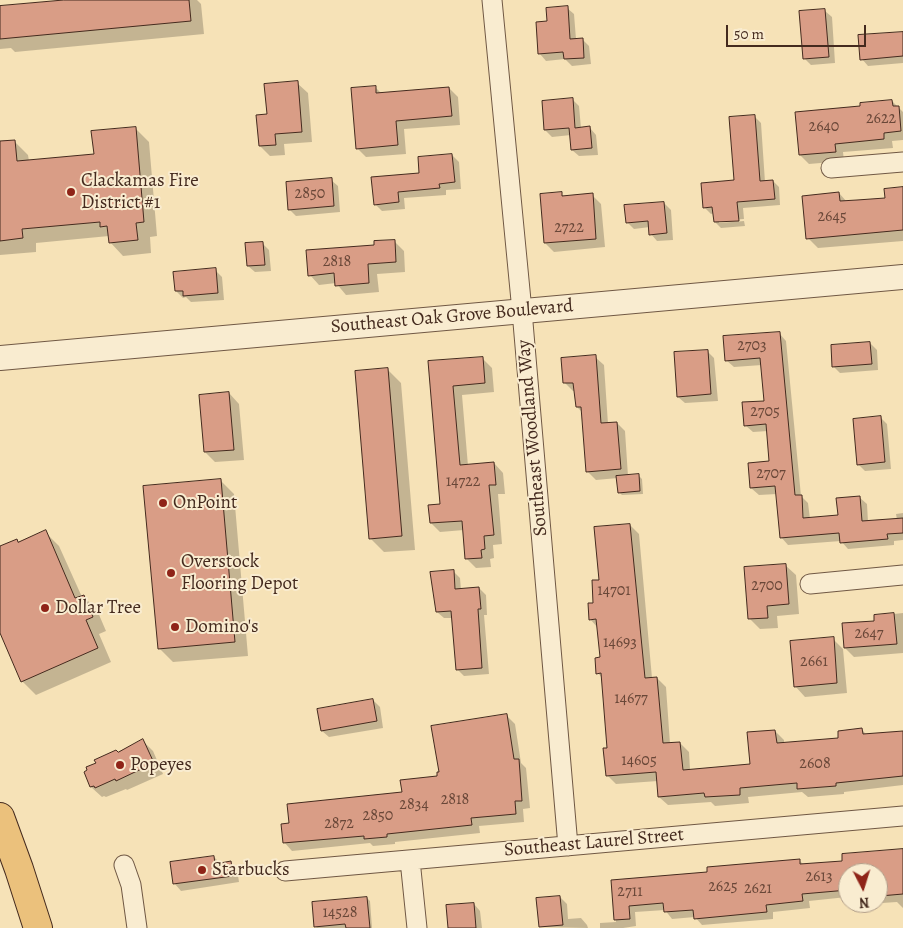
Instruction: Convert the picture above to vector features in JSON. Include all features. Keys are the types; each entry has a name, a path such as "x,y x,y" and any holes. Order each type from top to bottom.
{"main road":[{"path":"0,817 20,869 38,928"}],"street":[{"name":"Southeast Woodland Way","path":"492,0 522,310 568,846"},
{"path":"831,168 903,162"},
{"name":"Southeast Oak Grove Boulevard","path":"0,358 903,277"},
{"path":"810,584 903,575"},
{"name":"Southeast Laurel Street","path":"285,871 903,816"},
{"path":"410,860 417,928"},
{"path":"124,865 131,885 137,928"}],"building":[{"path":"64,0 189,0 191,21 0,39 0,6"},
{"path":"568,6 570,39 583,38 584,58 564,59 563,52 538,54 536,22 547,21 546,8"},
{"path":"825,9 829,57 803,59 799,11"},
{"path":"903,32 903,56 860,60 858,35"},
{"path":"298,81 302,132 275,134 276,145 259,146 256,115 267,114 264,84"},
{"path":"376,86 376,93 449,87 452,116 396,121 398,145 356,149 351,88"},
{"path":"573,98 575,128 590,126 592,148 571,150 569,128 544,130 542,101"},
{"path":"892,100 893,106 899,106 901,131 884,133 884,139 835,144 836,152 799,155 795,112 860,106 860,103"},
{"path":"755,115 760,181 773,180 775,199 737,202 739,221 714,222 712,207 703,208 701,183 734,180 729,117"},
{"name":"Clackamas Fire District #1","path":"136,127 144,222 136,223 138,240 109,243 107,226 100,227 100,222 22,229 23,238 0,241 0,141 15,140 17,161 94,154 91,131"},
{"path":"452,154 455,182 439,184 440,188 398,192 399,202 374,205 371,177 419,173 418,157"},
{"path":"332,178 334,206 288,210 286,182"},
{"path":"903,187 903,230 806,239 802,196 839,192 840,201 885,198 884,189"},
{"path":"562,192 562,196 593,193 596,239 544,243 540,194"},
{"path":"664,202 667,233 649,235 648,221 626,223 624,205"},
{"path":"395,240 396,262 368,264 369,283 335,286 334,273 308,276 306,250 374,245 374,241"},
{"path":"263,242 265,265 247,266 245,243"},
{"path":"216,268 218,293 183,296 183,291 175,291 173,272"},
{"path":"780,332 795,495 802,495 803,518 838,515 836,498 860,496 862,521 903,518 903,533 887,534 888,539 840,543 839,533 780,538 775,486 750,488 748,463 769,461 766,424 744,426 742,402 764,401 760,358 725,361 723,336"},
{"path":"870,342 872,364 832,367 831,345"},
{"path":"708,350 711,394 677,397 674,352"},
{"path":"596,355 601,423 617,422 621,469 586,472 581,407 576,407 573,383 563,383 561,358"},
{"path":"483,357 485,383 453,386 460,465 494,462 496,485 489,485 494,535 484,536 485,549 481,550 482,558 465,559 462,521 430,523 428,505 440,504 428,361"},
{"path":"388,368 402,536 369,539 355,371"},
{"path":"229,392 234,450 204,452 199,395"},
{"path":"881,416 885,462 857,465 853,419"},
{"path":"639,474 640,491 618,493 616,476"},
{"path":"221,479 235,642 158,649 143,486"},
{"path":"630,524 645,678 657,677 663,743 680,742 683,770 750,764 747,732 775,730 777,743 838,738 838,731 862,728 863,734 903,731 903,776 836,783 836,786 797,789 797,783 740,788 740,795 705,797 704,793 658,797 656,772 606,776 603,748 607,748 601,673 596,674 595,658 600,657 596,619 589,620 588,603 593,603 592,580 599,580 594,527"},
{"name":"Dollar Tree","path":"46,530 75,598 84,595 93,617 86,620 98,648 21,682 0,633 0,546 17,539 18,542"},
{"path":"786,564 789,604 767,606 768,618 748,619 744,567"},
{"path":"454,570 455,589 479,587 481,609 478,609 482,668 456,670 451,611 436,612 430,572"},
{"path":"894,613 897,644 844,648 842,623 874,621 874,615"},
{"path":"834,637 837,683 794,687 790,641"},
{"path":"373,699 377,721 321,731 317,709"},
{"path":"507,714 514,759 519,759 522,801 515,801 516,814 471,818 472,825 387,834 387,837 364,839 364,836 283,843 281,824 289,823 287,804 402,792 400,780 437,776 437,772 439,772 431,726"},
{"name":"Popeyes","path":"143,739 154,763 116,781 115,779 95,788 94,786 90,787 84,772 87,770 86,767 96,763 94,760 116,750 118,752"},
{"path":"903,849 903,894 888,895 888,863 838,863 838,891 802,894 803,901 766,905 767,912 694,919 693,910 664,912 663,903 629,906 630,919 614,920 611,880 707,872 707,867 800,859 800,864 842,861 842,854"},
{"name":"Starbucks","path":"214,856 215,864 231,861 233,876 173,884 170,862"},
{"path":"560,896 563,925 539,927 536,898"},
{"path":"367,897 370,928 346,928 345,924 314,927 312,902"},
{"path":"474,903 476,928 448,928 446,905"}],"place":[{"name":"Clackamas Fire District #1","path":"71,192"},
{"name":"OnPoint","path":"163,503"},
{"name":"Overstock Flooring Depot","path":"171,573"},
{"name":"Dollar Tree","path":"45,608"},
{"name":"Domino's","path":"175,627"},
{"name":"Popeyes","path":"120,765"},
{"name":"Starbucks","path":"202,870"}]}
